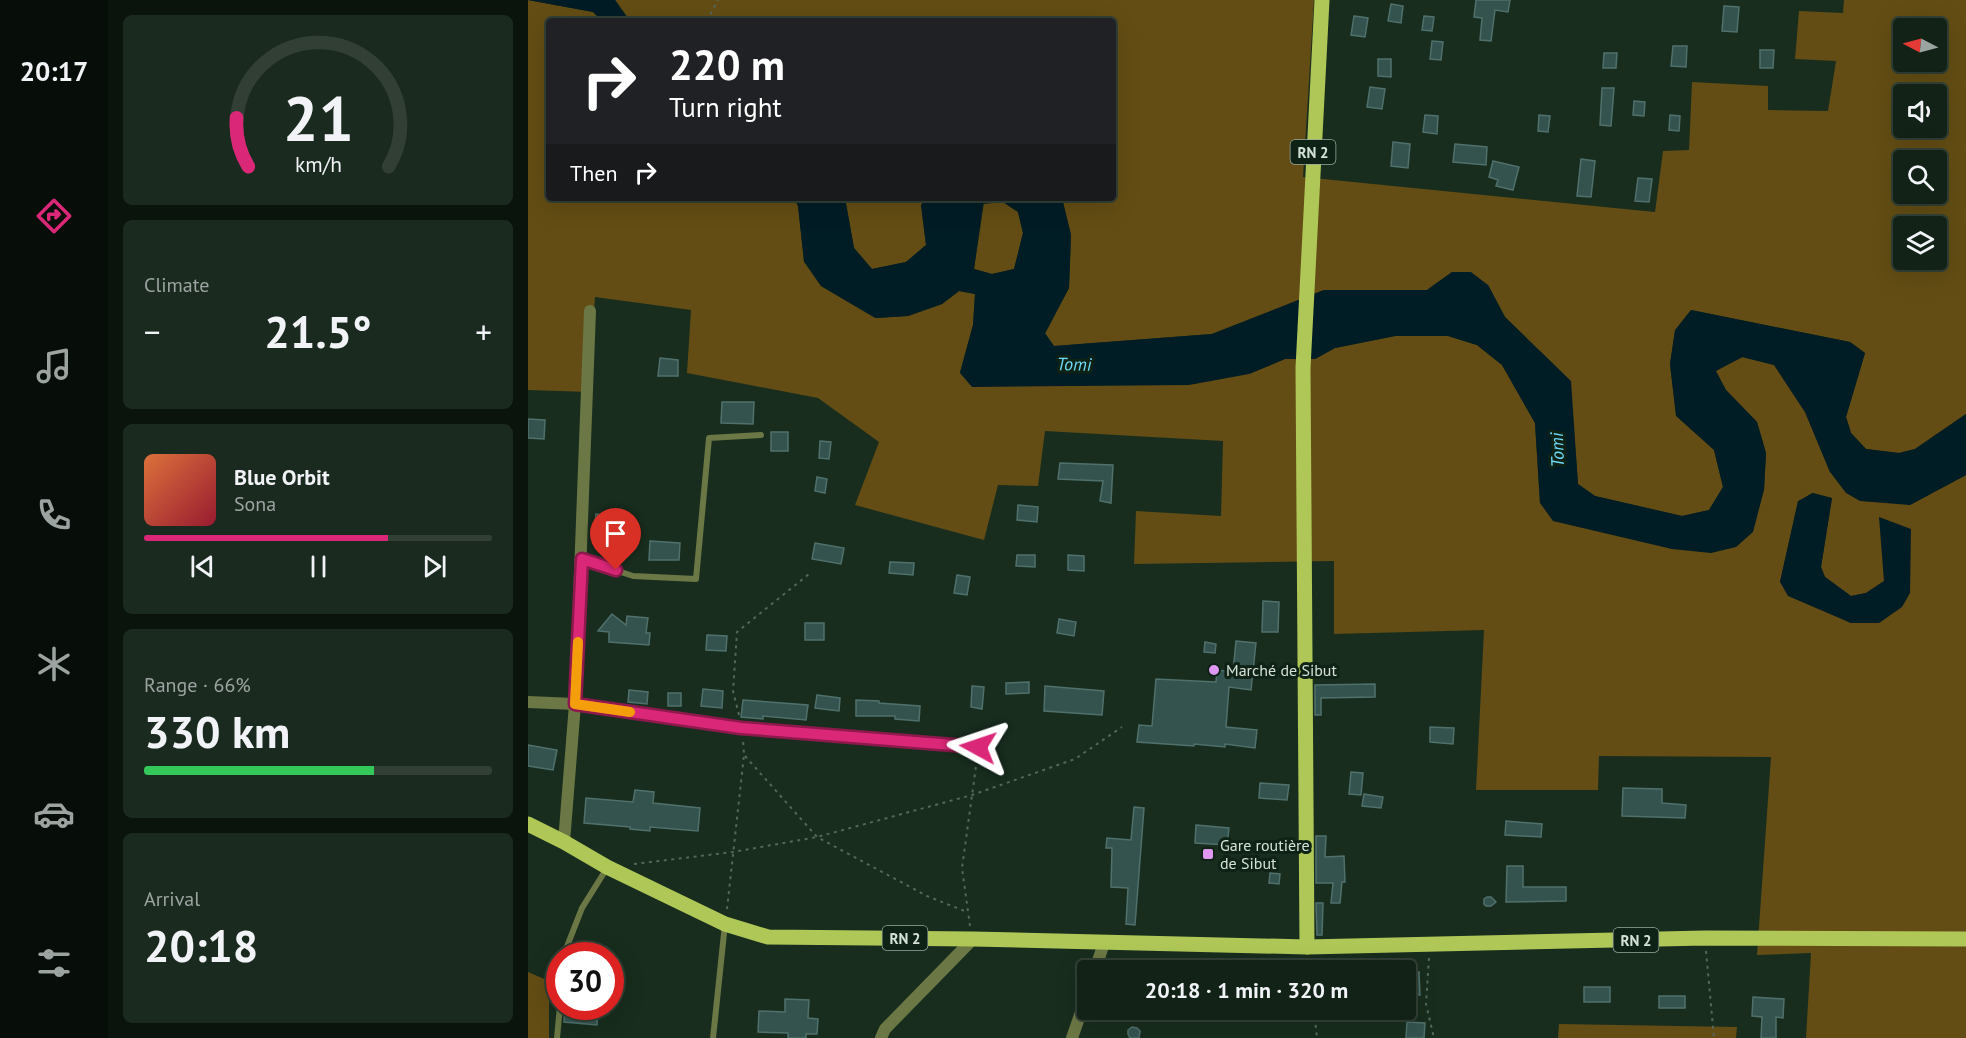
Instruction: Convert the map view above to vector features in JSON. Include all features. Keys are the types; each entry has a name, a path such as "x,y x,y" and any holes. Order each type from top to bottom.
{"main road":[{"name":"RN 2","path":"1307,947 1303,368 1322,0"},
{"name":"RN 2","path":"528,824 607,867 726,924 768,937 973,939 1307,947 1705,939 1966,939"}],"street":[{"path":"564,842 575,704 591,311"},
{"path":"528,702 575,704 741,728 978,747"},
{"path":"881,1038 885,1029 973,939"},
{"path":"1098,960 1104,943"},
{"path":"1071,1038 1078,1020"}],"lane":[{"path":"582,559 633,576 696,579 709,438 761,435"},
{"path":"569,942 582,908 607,867"},
{"path":"714,1038 726,924"},
{"path":"557,1038 559,1020"}],"path":[{"path":"709,18 718,0"},
{"path":"630,865 733,852 817,837 972,795 1075,759 1122,728"},
{"path":"973,939 962,868 978,747"},
{"path":"744,755 817,837 927,896 967,912"},
{"path":"1705,939 1714,1038"},
{"path":"1430,944 1426,1004 1434,1038"},
{"path":"1315,1020 1317,1038"}],"shaded area":[{"path":"528,0 593,12 599,18 546,18 546,201 796,201 804,262 821,286 875,318 908,316 942,304 959,291 975,294 973,325 960,372 1249,374 1285,359 1315,359 1335,348 1395,336 1448,336 1477,345 1502,365 1535,423 1540,503 1672,549 1764,490 1766,453 1757,422 1726,390 1715,371 1743,357 1774,365 1805,412 1830,472 1910,505 1966,475 1966,1038 1806,1038 1811,953 1757,955 1771,757 1599,756 1598,790 1476,790 1484,630 1334,634 1334,561 1134,564 1136,511 1221,516 1223,441 1045,431 1038,486 998,485 984,540 855,505 879,442 818,398 687,373 691,310 595,297 589,392 528,390","holes":["1812,493 1832,498 1821,567 1825,577 1851,596 1866,593 1884,581 1850,623 1780,582 1798,502"]},
{"path":"615,0 1314,0 1303,177 1655,212 1663,151 1689,150 1692,82 1768,86 1768,110 1828,111 1836,61 1795,59 1799,11 1843,13 1844,0 1966,0 1966,414 1915,449 1899,453 1866,449 1851,433 1846,417 1865,353 1850,342 1691,310 1675,331 1670,364 1676,415 1714,450 1723,487 1709,510 1682,516 1595,496 1578,484 1570,381 1505,317 1488,285 1452,272 1427,290 1324,290 1212,334 1054,346 1045,334 1069,288 1071,235 1063,201 1116,201 1116,18 628,18"},
{"path":"846,201 924,201 921,205 926,245 906,262 872,269 854,248"},
{"path":"1003,202 1018,212 1023,233 1014,269 992,274 974,269 984,203"},
{"path":"528,972 546,980 546,1020 549,1020 549,1038 528,1038"},
{"path":"1559,1024 1737,1027 1736,1038 1558,1038"}],"water":[{"path":"528,0 615,0 628,18 599,18 593,12"},
{"name":"Tomi","path":"796,201 846,201 854,248 872,269 906,262 926,245 921,205 924,201 1063,201 1071,235 1069,288 1045,333 1054,346 1212,334 1324,290 1427,290 1452,272 1471,272 1488,285 1505,317 1571,381 1578,484 1595,496 1682,516 1709,510 1723,487 1714,450 1676,416 1670,364 1675,330 1691,310 1850,342 1865,353 1846,417 1851,433 1866,449 1899,453 1915,449 1966,414 1966,475 1910,505 1860,501 1846,493 1830,472 1805,412 1774,365 1742,357 1716,371 1726,390 1757,422 1766,453 1764,490 1753,532 1736,547 1711,553 1672,549 1553,521 1540,503 1535,423 1502,365 1477,345 1448,336 1395,336 1335,348 1315,359 1285,359 1249,374 1189,385 972,387 960,373 973,325 975,294 959,291 942,304 908,316 876,318 821,286 804,261","holes":["1003,202 1018,212 1023,233 1014,269 992,274 974,269 983,204"]},
{"path":"1813,493 1832,498 1821,567 1825,577 1851,596 1866,593 1884,581 1879,517 1911,529 1910,593 1902,607 1879,623 1851,623 1788,596 1780,582 1798,501"}],"building":[{"path":"1476,0 1510,0 1508,12 1495,10 1491,41 1480,40 1482,18 1474,17"},
{"path":"1391,4 1403,6 1401,23 1388,21"},
{"path":"1724,6 1739,7 1737,32 1722,31"},
{"path":"1354,16 1368,18 1365,37 1351,35"},
{"path":"1424,16 1434,17 1432,31 1422,30"},
{"path":"1432,41 1443,42 1441,60 1430,59"},
{"path":"1673,46 1687,46 1686,67 1671,66"},
{"path":"1760,50 1774,50 1773,68 1760,68"},
{"path":"1604,53 1617,53 1616,68 1603,68"},
{"path":"1378,59 1391,59 1391,77 1378,76"},
{"path":"1370,87 1385,89 1382,109 1367,107"},
{"path":"1602,88 1614,88 1611,126 1600,125"},
{"path":"1634,101 1645,102 1644,116 1633,115"},
{"path":"1425,115 1438,116 1437,134 1423,132"},
{"path":"1539,115 1550,116 1548,132 1538,131"},
{"path":"1670,115 1680,116 1679,131 1669,130"},
{"path":"1393,142 1410,144 1408,168 1391,166"},
{"path":"1455,144 1487,147 1486,165 1453,162"},
{"path":"1581,159 1595,161 1591,197 1577,196"},
{"path":"1493,161 1519,167 1513,190 1496,186 1498,180 1489,177"},
{"path":"1638,178 1652,179 1649,202 1635,201"},
{"path":"660,358 678,360 678,376 658,376"},
{"path":"722,402 754,402 753,424 721,423"},
{"path":"528,419 545,420 544,439 528,438"},
{"path":"771,432 788,432 788,451 771,451"},
{"path":"820,441 831,442 829,459 819,458"},
{"path":"1060,463 1113,465 1111,503 1100,501 1103,481 1058,479"},
{"path":"817,477 827,479 825,493 815,491"},
{"path":"1018,505 1038,507 1037,522 1017,520"},
{"path":"596,514 616,516 615,528 612,528 612,532 594,531"},
{"path":"650,541 680,543 679,560 649,560"},
{"path":"815,543 844,548 841,564 812,559"},
{"path":"1017,555 1035,555 1035,567 1016,566"},
{"path":"1068,555 1084,556 1084,571 1068,570"},
{"path":"890,562 914,563 913,575 889,573"},
{"path":"957,575 970,577 967,595 954,593"},
{"path":"1263,601 1279,602 1278,632 1262,632"},
{"path":"612,614 626,625 627,616 648,618 646,633 650,633 649,645 609,642 609,632 598,631"},
{"path":"1059,619 1076,622 1074,636 1057,633"},
{"path":"805,623 824,623 824,640 805,640"},
{"path":"707,635 727,636 726,651 706,650"},
{"path":"1236,641 1256,643 1251,690 1229,687 1226,727 1257,730 1255,748 1225,744 1225,747 1137,742 1139,725 1152,726 1156,679 1216,682 1217,670 1233,672"},
{"path":"1205,642 1216,644 1215,653 1204,652"},
{"path":"1029,682 1029,693 1006,694 1006,683"},
{"path":"1375,684 1375,697 1321,698 1321,715 1315,715 1315,685"},
{"path":"972,686 984,687 982,709 971,707"},
{"path":"1045,686 1104,691 1102,715 1044,711"},
{"path":"703,689 723,691 722,708 701,706"},
{"path":"629,690 648,692 647,704 628,702"},
{"path":"668,693 681,693 681,706 668,706"},
{"path":"817,695 840,698 839,711 815,708"},
{"path":"743,700 808,705 806,720 763,716 763,719 741,717"},
{"path":"856,700 920,706 919,721 895,719 895,716 856,716"},
{"path":"1430,727 1454,728 1453,744 1430,742"},
{"path":"528,745 557,750 553,770 528,766"},
{"path":"1351,772 1363,773 1361,795 1349,794"},
{"path":"1260,783 1289,785 1287,800 1259,798"},
{"path":"1623,788 1662,789 1662,803 1686,805 1685,818 1622,816"},
{"path":"635,790 654,792 653,803 700,808 698,831 650,827 650,831 584,823 586,798 633,802"},
{"path":"1364,794 1383,797 1381,808 1362,806"},
{"path":"1134,807 1144,808 1135,925 1126,924 1128,888 1111,887 1112,848 1106,848 1107,838 1131,840"},
{"path":"1506,821 1542,824 1541,837 1505,835"},
{"path":"1196,825 1229,828 1227,845 1195,843"},
{"path":"1316,836 1326,836 1325,857 1344,856 1345,882 1342,882 1340,903 1331,903 1333,883 1316,883"},
{"path":"1507,866 1523,866 1523,887 1566,887 1566,901 1506,902"},
{"path":"1270,873 1280,874 1279,884 1269,883"},
{"path":"1491,897 1496,902 1491,906 1486,906 1484,899"},
{"path":"1316,903 1323,903 1322,935 1317,935"},
{"path":"1416,972 1419,972 1420,995 1416,995"},
{"path":"1584,987 1610,987 1610,1002 1584,1002"},
{"path":"1659,996 1685,996 1685,1008 1659,1008"},
{"path":"1753,997 1784,999 1783,1018 1776,1017 1776,1038 1761,1038 1762,1017 1752,1016"},
{"path":"785,999 809,1000 808,1018 818,1019 817,1034 806,1034 806,1038 788,1038 788,1033 758,1032 759,1011 785,1012"},
{"path":"564,1020 597,1020 597,1025 564,1022"},
{"path":"1407,1022 1425,1023 1424,1038 1406,1038"},
{"path":"1132,1027 1140,1031 1139,1038 1130,1038 1128,1030"}],"slow traffic":[{"path":"578,642 575,704 630,712"}],"place":[{"name":"Marché de Sibut","path":"1214,670"},
{"name":"Gare routière de Sibut","path":"1208,854"}],"route":[{"path":"616,570 582,559 575,704 741,728 978,747"}]}
